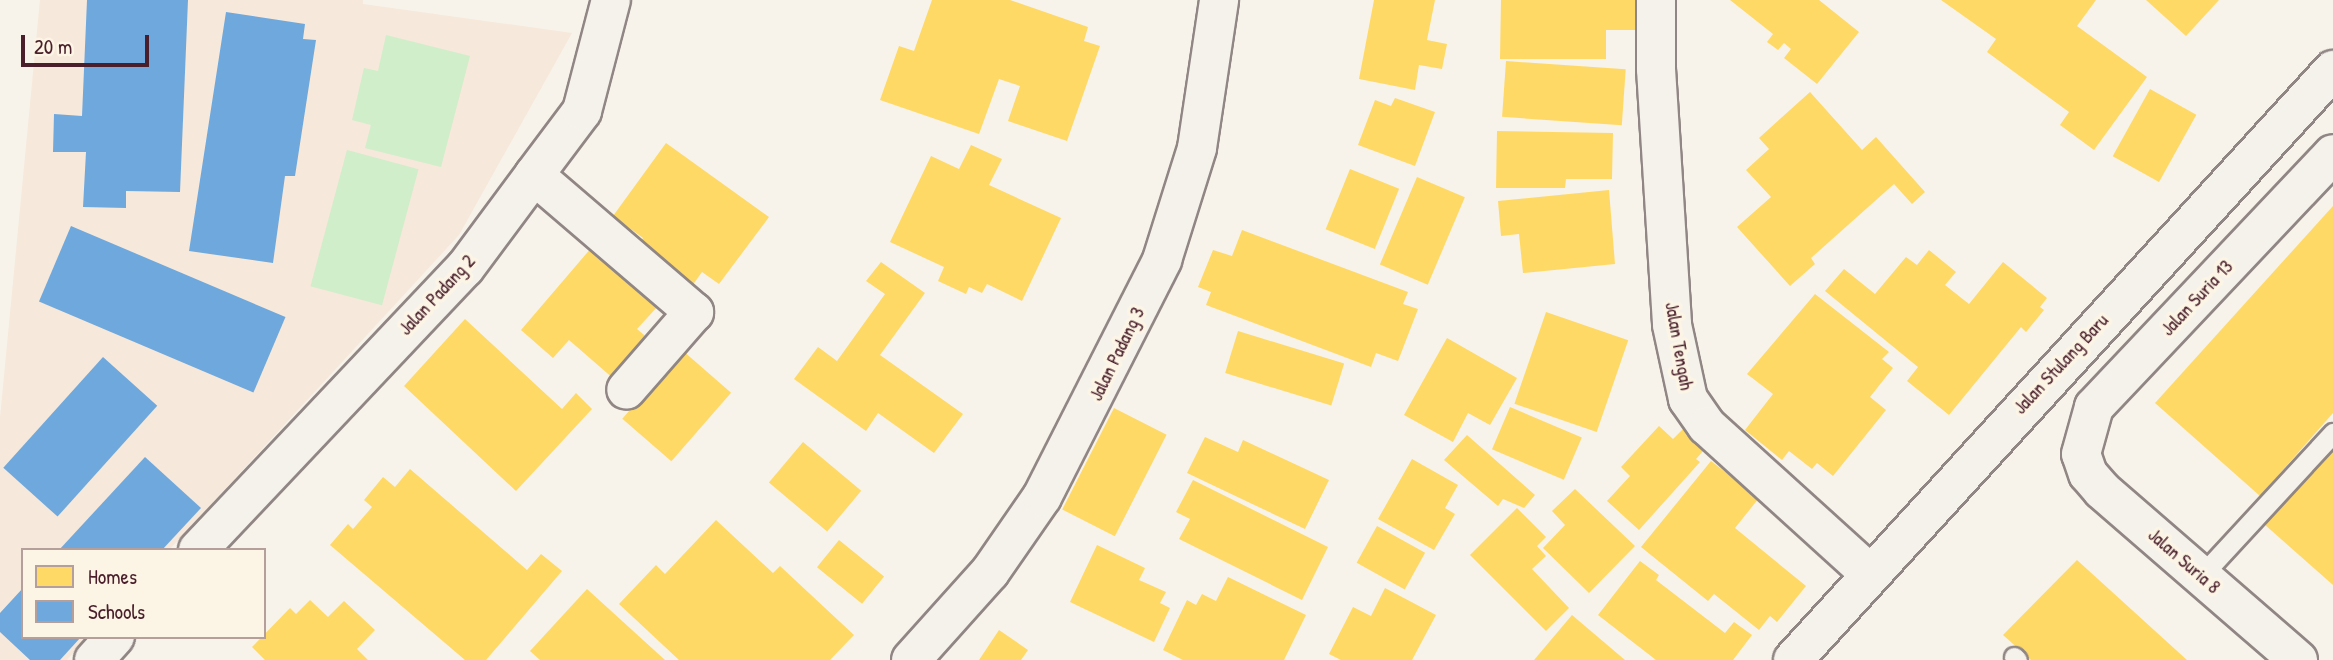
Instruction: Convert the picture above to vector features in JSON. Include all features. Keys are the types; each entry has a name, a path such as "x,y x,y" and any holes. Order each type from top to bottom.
{"street":[{"name":"Jalan Padang 2","path":"200,548 465,268 582,111 611,0"},
{"name":"Jalan Padang 3","path":"911,660 990,572 1042,498 1162,260 1198,148 1219,0"},
{"name":"Jalan Tengah","path":"1656,0 1656,69 1672,325 1688,399 1707,426 1869,573"},
{"name":"Jalan Stulang Baru","path":"1793,660 1869,573 2333,70"},
{"name":"Jalan Suria 13","path":"2081,454 2094,407 2333,154"},
{"path":"534,176 694,312 626,390"},
{"name":"Jalan Suria 8","path":"2081,454 2102,490 2298,660"},
{"path":"94,660 113,639"}],"lane":[{"path":"2202,576 2333,433"}],"shaded area":[{"path":"40,0 363,0 363,4 572,33 459,235 171,548 21,548 21,639 86,639 67,660 0,660 0,418"}],"green space":[{"path":"386,35 470,56 441,167 365,148 371,125 352,120 364,68 378,71"},
{"path":"347,150 418,169 382,305 311,286"}],"building: Homes":[{"path":"932,0 1010,0 1088,27 1084,41 1100,46 1067,141 1008,121 1020,86 999,79 979,134 880,100 899,46 914,51"},
{"path":"1374,0 1435,0 1427,40 1447,44 1442,69 1419,65 1415,90 1359,79"},
{"path":"1501,0 1639,0 1638,30 1606,30 1606,59 1500,59"},
{"path":"1730,0 1819,0 1859,32 1817,84 1784,58 1791,49 1784,43 1778,50 1767,42 1773,34"},
{"path":"1941,0 2096,0 2077,26 2147,77 2094,150 2060,125 2069,112 1987,52 1996,39"},
{"path":"2146,0 2219,0 2186,36"},
{"path":"1506,61 1626,69 1622,125 1502,117"},
{"path":"2150,89 2196,115 2159,182 2113,156"},
{"path":"1810,92 1862,150 1876,137 1925,192 1912,204 1894,184 1811,258 1815,264 1790,286 1737,227 1771,197 1746,170 1769,149 1759,138"},
{"path":"1395,98 1435,112 1415,166 1358,145 1375,100 1391,106"},
{"path":"1497,131 1613,133 1612,179 1566,179 1565,188 1496,188"},
{"path":"666,143 769,217 719,284 702,272 692,286 637,247 643,238 613,216"},
{"path":"971,145 1002,159 989,185 1061,218 1022,301 987,284 982,293 969,287 966,294 938,281 944,267 890,242 931,156 959,169"},
{"path":"1350,169 1399,189 1375,249 1326,229"},
{"path":"1417,177 1465,197 1428,285 1380,264"},
{"path":"1609,190 1615,264 1523,273 1519,234 1501,236 1498,201"},
{"path":"2333,206 2333,413 2260,496 2155,403"},
{"path":"1242,230 1408,292 1403,304 1418,309 1398,361 1376,353 1371,367 1206,305 1211,292 1198,287 1213,250 1232,256"},
{"path":"592,247 658,306 637,329 650,340 615,380 569,340 553,358 521,330"},
{"path":"1929,250 1956,272 1945,285 1969,304 2003,262 2047,298 2040,307 2044,310 2026,332 2021,327 1949,415 1907,381 1918,367 1825,291 1844,269 1875,294 1906,257 1917,265"},
{"path":"881,262 925,293 880,355 963,414 934,453 878,413 866,431 794,379 818,347 837,361 885,294 866,281"},
{"path":"1815,294 1889,352 1882,359 1893,368 1870,397 1886,410 1833,476 1817,463 1812,469 1789,451 1782,460 1745,430 1773,394 1747,374"},
{"path":"1546,312 1628,340 1597,432 1514,404"},
{"path":"465,319 562,409 576,393 592,409 516,491 404,386"},
{"path":"1238,331 1344,363 1331,406 1225,373"},
{"path":"1447,338 1517,378 1490,425 1468,413 1453,442 1404,415"},
{"path":"682,350 731,393 671,461 622,419"},
{"path":"1510,407 1582,437 1564,480 1492,449"},
{"path":"1114,408 1167,435 1115,536 1062,510"},
{"path":"1659,426 1673,439 1683,429 1705,449 1696,459 1700,462 1639,530 1607,501 1630,476 1621,467"},
{"path":"1467,435 1535,495 1524,508 1503,499 1498,506 1444,460"},
{"path":"1205,437 1238,452 1243,440 1329,480 1305,529 1187,473"},
{"path":"803,442 861,491 827,531 769,483"},
{"path":"2333,447 2333,585 2264,524"},
{"path":"1412,459 1458,485 1445,508 1455,514 1434,550 1378,519"},
{"path":"1711,461 1759,498 1735,528 1806,586 1777,622 1770,616 1759,630 1714,594 1708,601 1641,547"},
{"path":"410,469 527,570 541,554 562,571 486,660 465,660 330,545 348,524 353,529 372,507 364,500 383,477 395,487"},
{"path":"1193,480 1328,547 1302,600 1179,539 1190,519 1176,512"},
{"path":"1575,489 1635,546 1589,593 1543,548 1565,525 1552,511"},
{"path":"1517,508 1546,537 1537,546 1546,556 1532,569 1569,608 1546,631 1470,555"},
{"path":"716,520 773,573 780,566 854,635 830,660 679,660 619,604 656,565 665,574"},
{"path":"1377,526 1425,553 1405,589 1357,563"},
{"path":"839,540 884,577 862,604 817,567"},
{"path":"1097,545 1145,568 1139,580 1166,592 1160,603 1170,608 1154,642 1070,602"},
{"path":"2077,560 2187,660 2031,660 2003,635"},
{"path":"1640,561 1659,575 1656,580 1725,633 1734,622 1752,635 1733,660 1656,660 1598,615"},
{"path":"1228,577 1306,615 1284,660 1183,660 1163,650 1187,600 1196,605 1202,594 1216,601"},
{"path":"1385,588 1436,615 1412,660 1341,660 1329,654 1353,607 1371,616"},
{"path":"587,589 665,660 540,660 530,651"},
{"path":"310,600 328,617 344,601 375,630 357,649 368,660 265,660 252,647 260,639 266,639 266,633 290,608 296,614"},
{"path":"1572,615 1625,660 1534,660"},
{"path":"999,630 1028,650 1021,660 979,660"}],"building: Schools":[{"path":"87,0 188,0 180,192 126,191 126,208 83,207 86,152 53,152 54,114 82,116"},
{"path":"226,12 305,24 303,39 316,40 295,176 285,176 273,263 189,251"},
{"path":"71,226 285,317 253,393 39,301"},
{"path":"103,357 157,406 58,517 3,468"},
{"path":"145,457 201,508 164,548 61,548"},
{"path":"21,590 21,639 79,639 60,660 30,660 0,632 0,613"}]}
